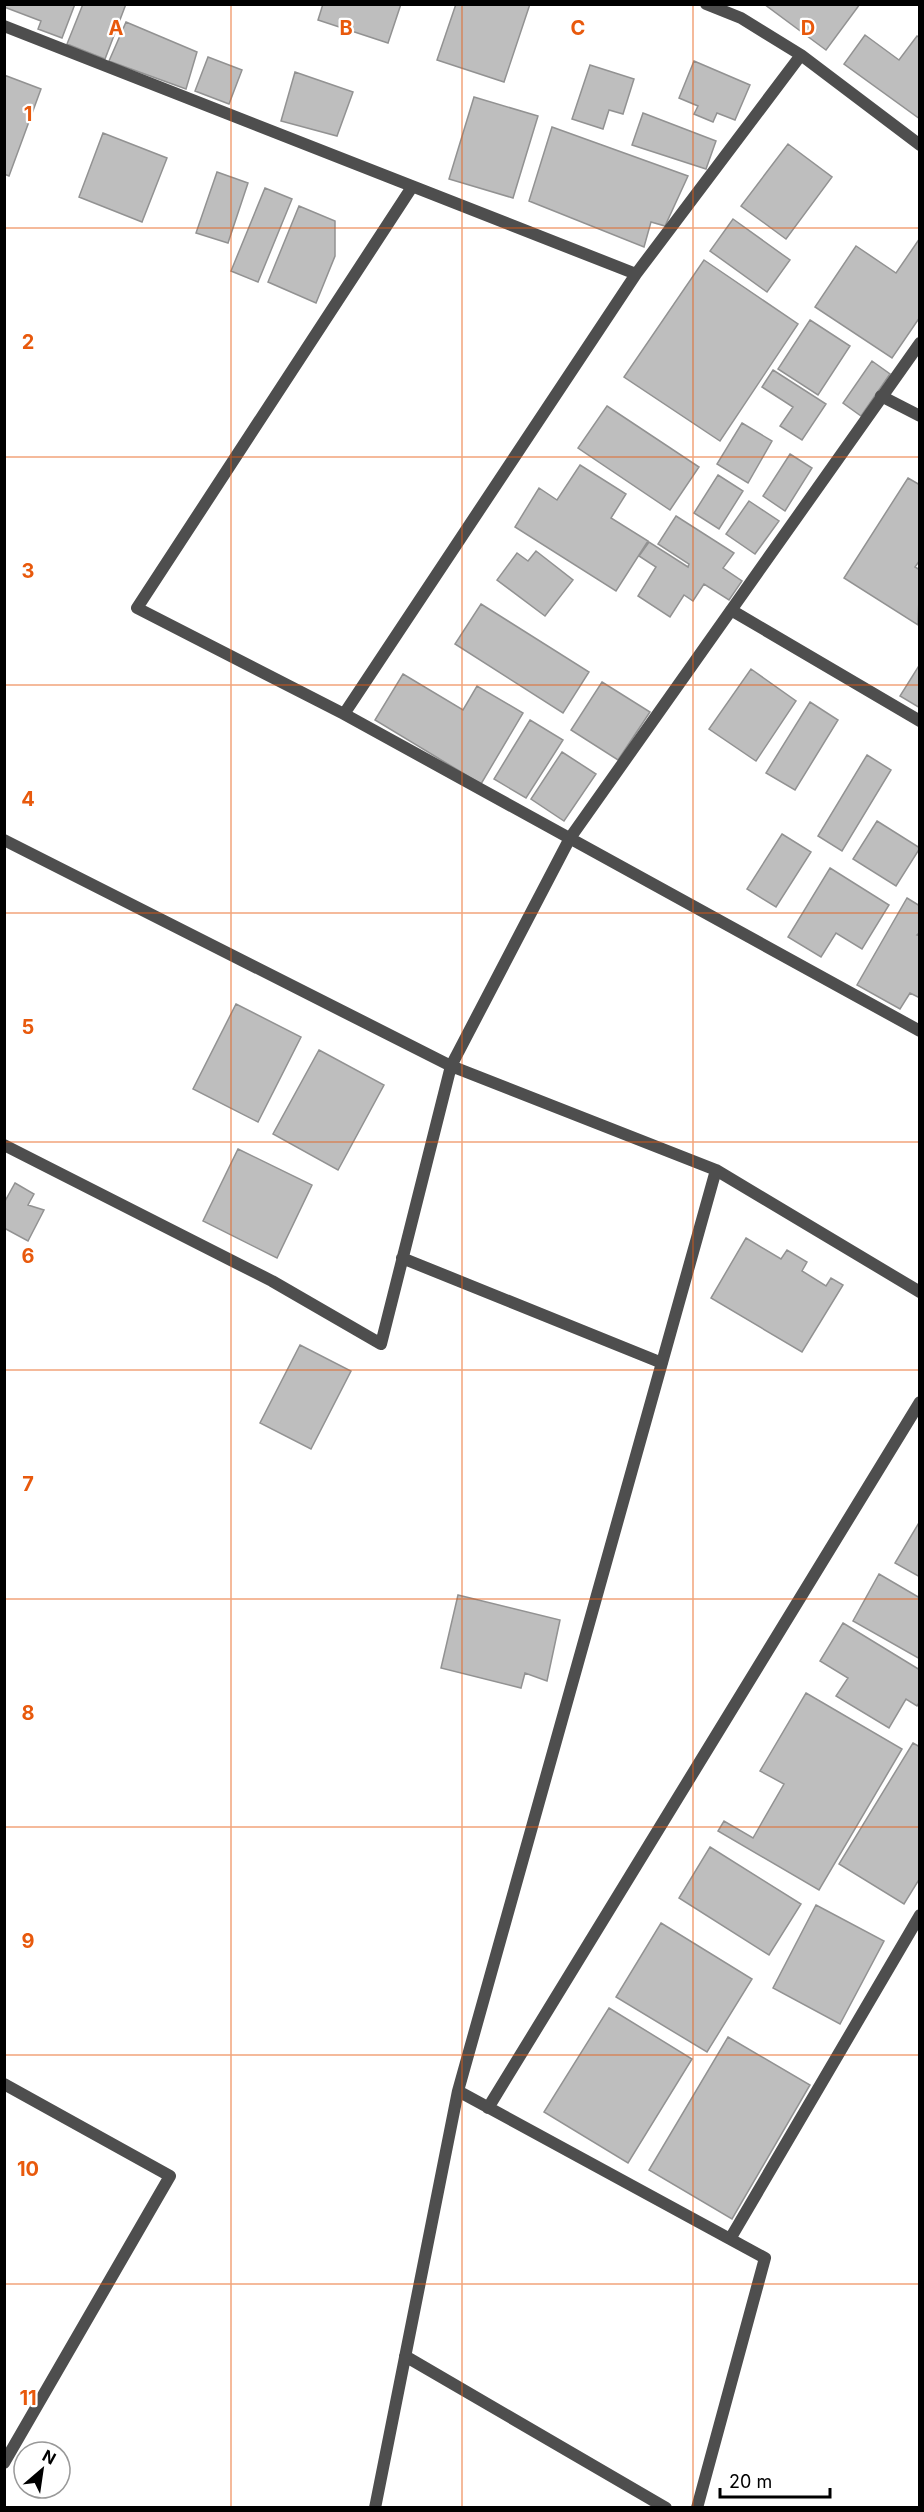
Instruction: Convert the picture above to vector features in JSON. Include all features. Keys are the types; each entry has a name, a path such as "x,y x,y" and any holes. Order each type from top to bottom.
{"street":[{"path":"706,4 741,18 801,55 920,145"},
{"path":"4,26 636,274"},
{"path":"344,714 636,274 801,55"},
{"path":"412,186 137,608 344,714 920,1031"},
{"path":"4,1145 272,1281 381,1344 451,1066 570,838 920,342"},
{"path":"881,396 920,416"},
{"path":"731,610 920,721"},
{"path":"4,840 451,1066 716,1170 920,1292"},
{"path":"375,2508 458,2091 716,1170"},
{"path":"402,1258 662,1363"},
{"path":"488,2108 920,1402"},
{"path":"730,2239 920,1915"},
{"path":"4,2084 170,2176 4,2463"},
{"path":"458,2091 765,2258 696,2508"},
{"path":"405,2356 666,2508"}],"building":[{"path":"4,4 75,4 62,38 38,29 41,21 4,7"},
{"path":"83,4 126,4 105,59 67,44"},
{"path":"323,4 401,4 388,43 318,20"},
{"path":"456,4 530,4 504,82 437,60"},
{"path":"764,4 860,4 826,50"},
{"path":"126,22 197,52 186,89 109,61"},
{"path":"865,35 899,60 917,36 920,38 920,119 844,64"},
{"path":"208,57 242,70 229,104 195,91"},
{"path":"694,61 750,85 735,120 717,113 713,122 694,114 698,106 679,98"},
{"path":"590,65 634,79 623,114 609,110 603,129 572,119"},
{"path":"295,72 353,92 337,136 281,121"},
{"path":"4,75 41,89 9,176 4,174"},
{"path":"474,97 538,116 513,198 449,179"},
{"path":"643,113 716,141 706,169 632,145"},
{"path":"552,127 688,176 665,226 651,222 644,247 529,201"},
{"path":"103,133 167,158 142,222 79,197"},
{"path":"788,144 832,177 786,239 741,206"},
{"path":"217,172 248,183 228,243 196,233"},
{"path":"265,188 292,199 258,282 231,271"},
{"path":"299,206 335,221 335,256 316,303 268,282"},
{"path":"733,219 790,260 767,292 710,251"},
{"path":"920,238 920,317 892,358 815,307 856,246 896,273"},
{"path":"704,260 798,324 720,441 624,377"},
{"path":"810,320 850,346 818,395 778,369"},
{"path":"872,361 890,374 861,416 843,403"},
{"path":"773,370 826,404 802,440 780,426 793,407 762,387"},
{"path":"607,406 699,467 670,510 578,448"},
{"path":"742,423 772,441 748,483 717,464"},
{"path":"790,454 812,468 785,511 763,496"},
{"path":"580,465 626,494 611,518 648,541 616,591 515,527 539,488 557,500"},
{"path":"718,475 743,491 719,529 694,513"},
{"path":"908,478 920,485 920,560 915,567 920,570 918,625 844,578"},
{"path":"749,501 779,521 755,554 726,534"},
{"path":"676,516 734,553 723,568 742,581 729,600 704,584 693,601 684,595 670,617 638,596 656,567 639,556 649,542 688,567 689,564 658,544"},
{"path":"536,551 573,580 545,616 497,580 517,553 528,561"},
{"path":"481,604 589,672 563,713 455,644"},
{"path":"920,664 920,708 900,696"},
{"path":"751,669 796,701 756,761 709,729"},
{"path":"403,674 463,710 477,686 523,713 481,784 375,720"},
{"path":"602,682 650,712 618,760 571,730"},
{"path":"810,702 838,720 795,790 766,773"},
{"path":"530,720 563,740 526,798 494,779"},
{"path":"562,752 596,774 564,821 531,799"},
{"path":"867,755 891,770 842,851 818,836"},
{"path":"877,821 920,848 896,886 853,859"},
{"path":"782,834 811,852 776,907 747,889"},
{"path":"830,868 889,905 862,949 836,933 821,957 788,937"},
{"path":"907,898 920,906 920,932 917,935 920,936 920,998 910,993 900,1009 857,985"},
{"path":"236,1004 301,1037 258,1122 193,1089"},
{"path":"319,1050 384,1085 338,1170 273,1134"},
{"path":"238,1149 312,1185 277,1258 203,1221"},
{"path":"15,1183 34,1194 28,1205 44,1210 28,1241 4,1228 4,1203"},
{"path":"746,1238 781,1259 787,1250 807,1262 802,1271 826,1286 831,1278 843,1285 802,1352 711,1298"},
{"path":"300,1345 351,1371 311,1449 260,1423"},
{"path":"920,1521 920,1577 895,1563"},
{"path":"879,1574 920,1598 920,1659 853,1621"},
{"path":"458,1595 560,1620 547,1681 525,1673 521,1688 441,1668"},
{"path":"843,1623 920,1670 920,1701 917,1706 906,1699 889,1728 836,1696 848,1678 820,1661"},
{"path":"806,1693 902,1749 819,1890 718,1831 724,1821 753,1838 784,1784 760,1771"},
{"path":"913,1743 920,1747 920,1878 904,1904 839,1864"},
{"path":"710,1847 801,1904 769,1955 679,1898"},
{"path":"816,1905 884,1941 840,2024 773,1988"},
{"path":"661,1923 752,1979 707,2052 616,1997"},
{"path":"609,2008 692,2059 628,2163 544,2112"},
{"path":"728,2037 810,2085 732,2219 649,2170"}]}
